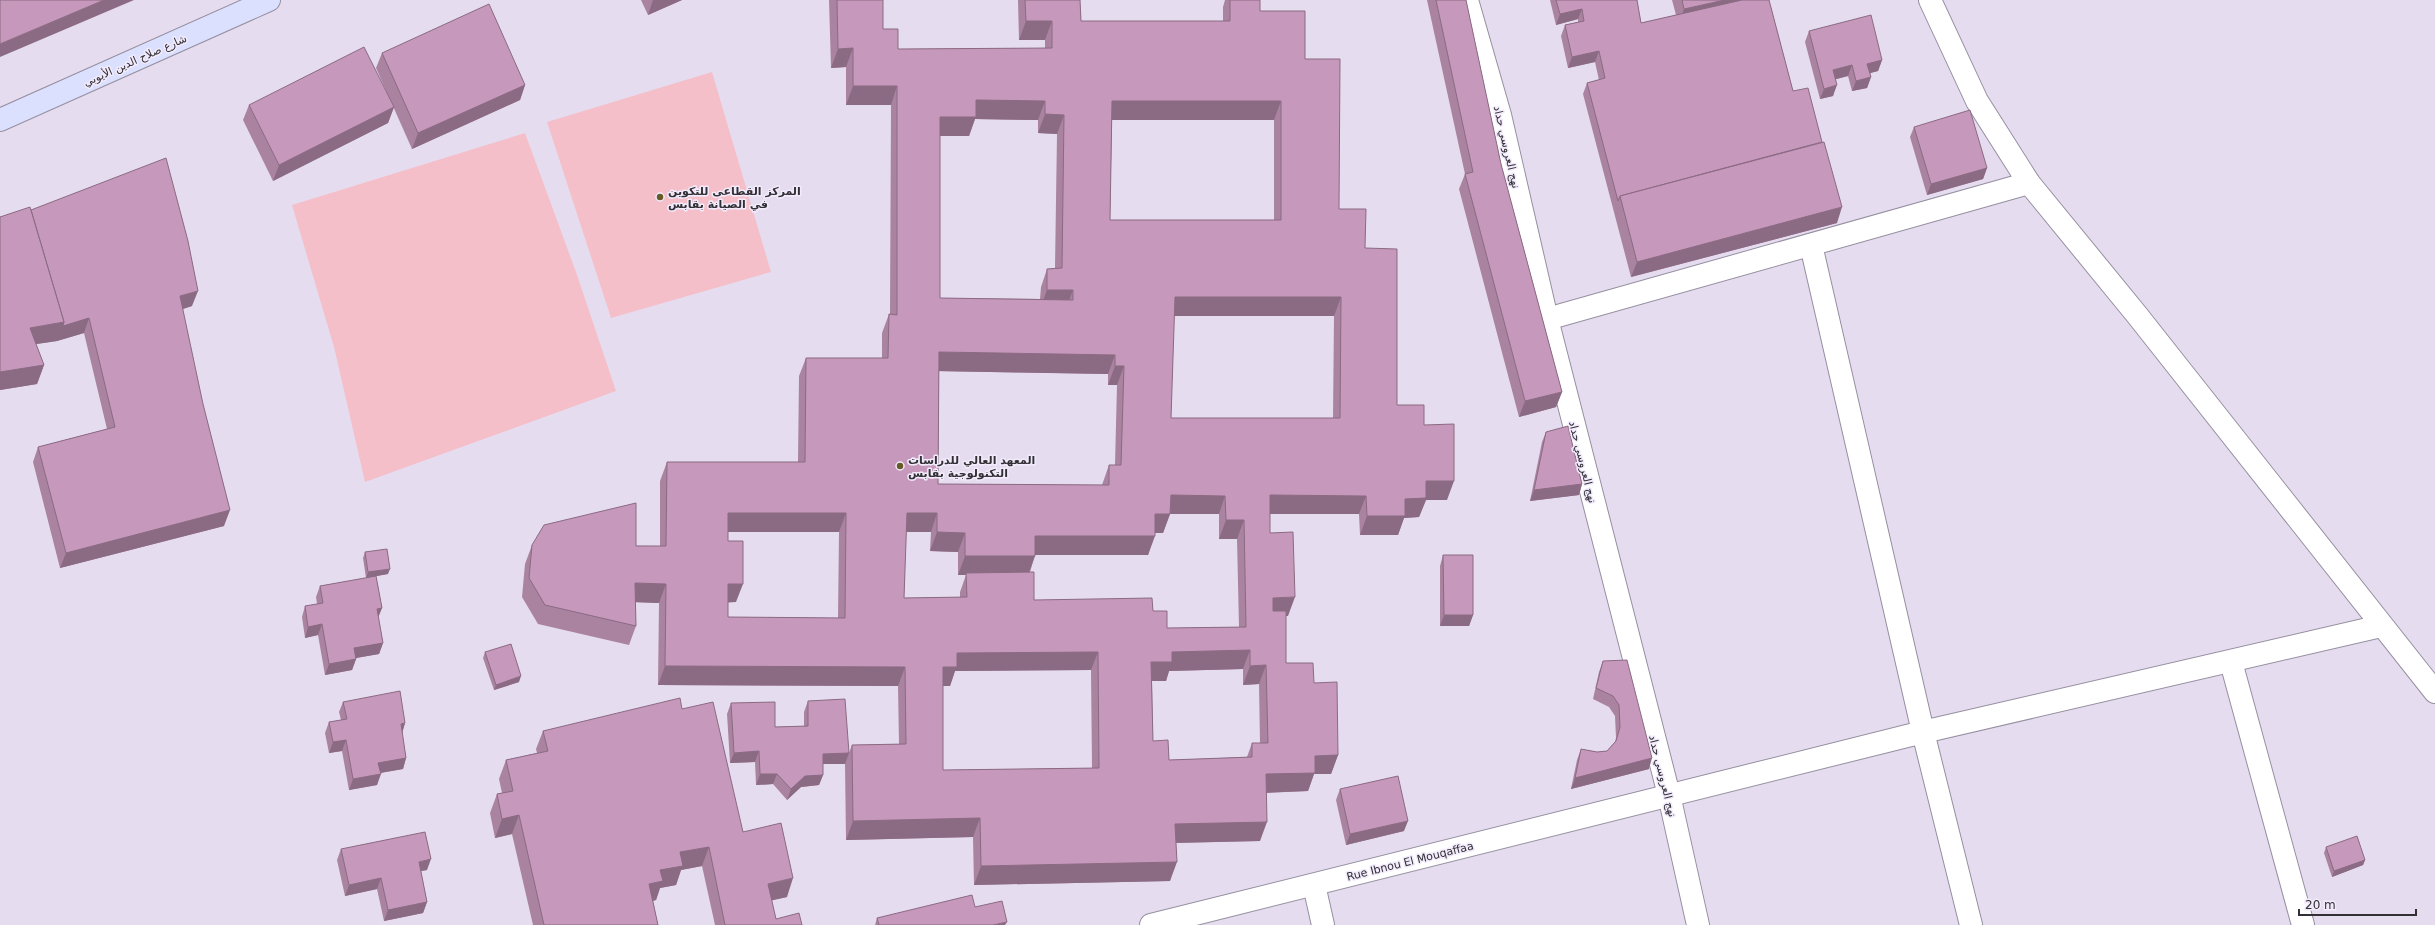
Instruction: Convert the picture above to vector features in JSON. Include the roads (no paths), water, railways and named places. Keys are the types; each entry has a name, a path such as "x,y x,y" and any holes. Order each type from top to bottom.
{"main road":[{"name":"شارع صلاح الدين الأيوبي","path":"0,120 269,0"}],"street":[{"name":"نهج العروسي حداد","path":"1467,0 1500,115 1547,318 1669,795 1698,925"},
{"path":"1930,0 1977,101 2029,183 2137,315 2381,626 2435,692"},
{"path":"1547,318 2029,183"},
{"path":"1811,245 1923,732 1972,925"},
{"name":"Rue Ibnou El Mouqaffaa","path":"1151,925 1923,732 2231,662 2381,626"},
{"path":"2231,662 2303,925"},
{"path":"1314,885 1323,925"}],"place":[{"name":"المركز القطاعى للتكوين في الصيانة بقابس","path":"660,197"},
{"name":"المعهد العالي للدراسات التكنولوجية بقابس","path":"900,466"}]}
